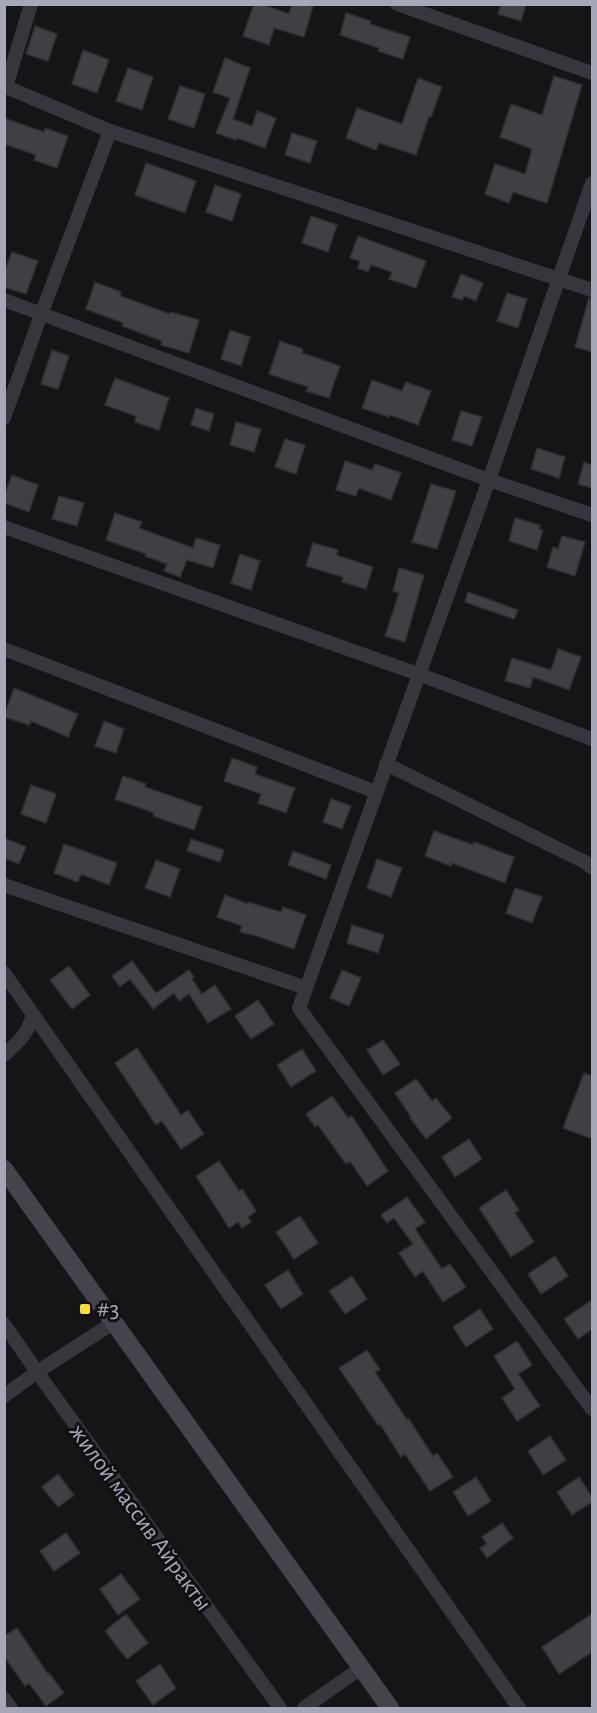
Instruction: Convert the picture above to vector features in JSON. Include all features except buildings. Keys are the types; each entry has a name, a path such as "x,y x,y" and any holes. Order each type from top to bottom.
{"main road":[{"path":"4,1169 390,1708"}],"street":[{"path":"31,4 5,87 110,131 592,290"},
{"path":"397,4 592,73"},
{"path":"4,418 110,131"},
{"path":"592,183 489,480 299,1008 592,1409"},
{"path":"4,300 42,312 489,480 592,515"},
{"path":"4,527 418,674 592,739"},
{"path":"4,649 376,792"},
{"path":"387,764 575,857 592,868"},
{"path":"4,885 306,988"},
{"path":"4,973 519,1708"},
{"path":"4,1055 26,1032 33,1014"},
{"path":"4,1396 113,1323"},
{"name":"жилой массив Айракты","path":"4,1324 280,1708"},
{"path":"304,1708 361,1668"},
{"path":"4,1700 11,1708"}],"place":[{"name":"#3","path":"85,1309"}]}
